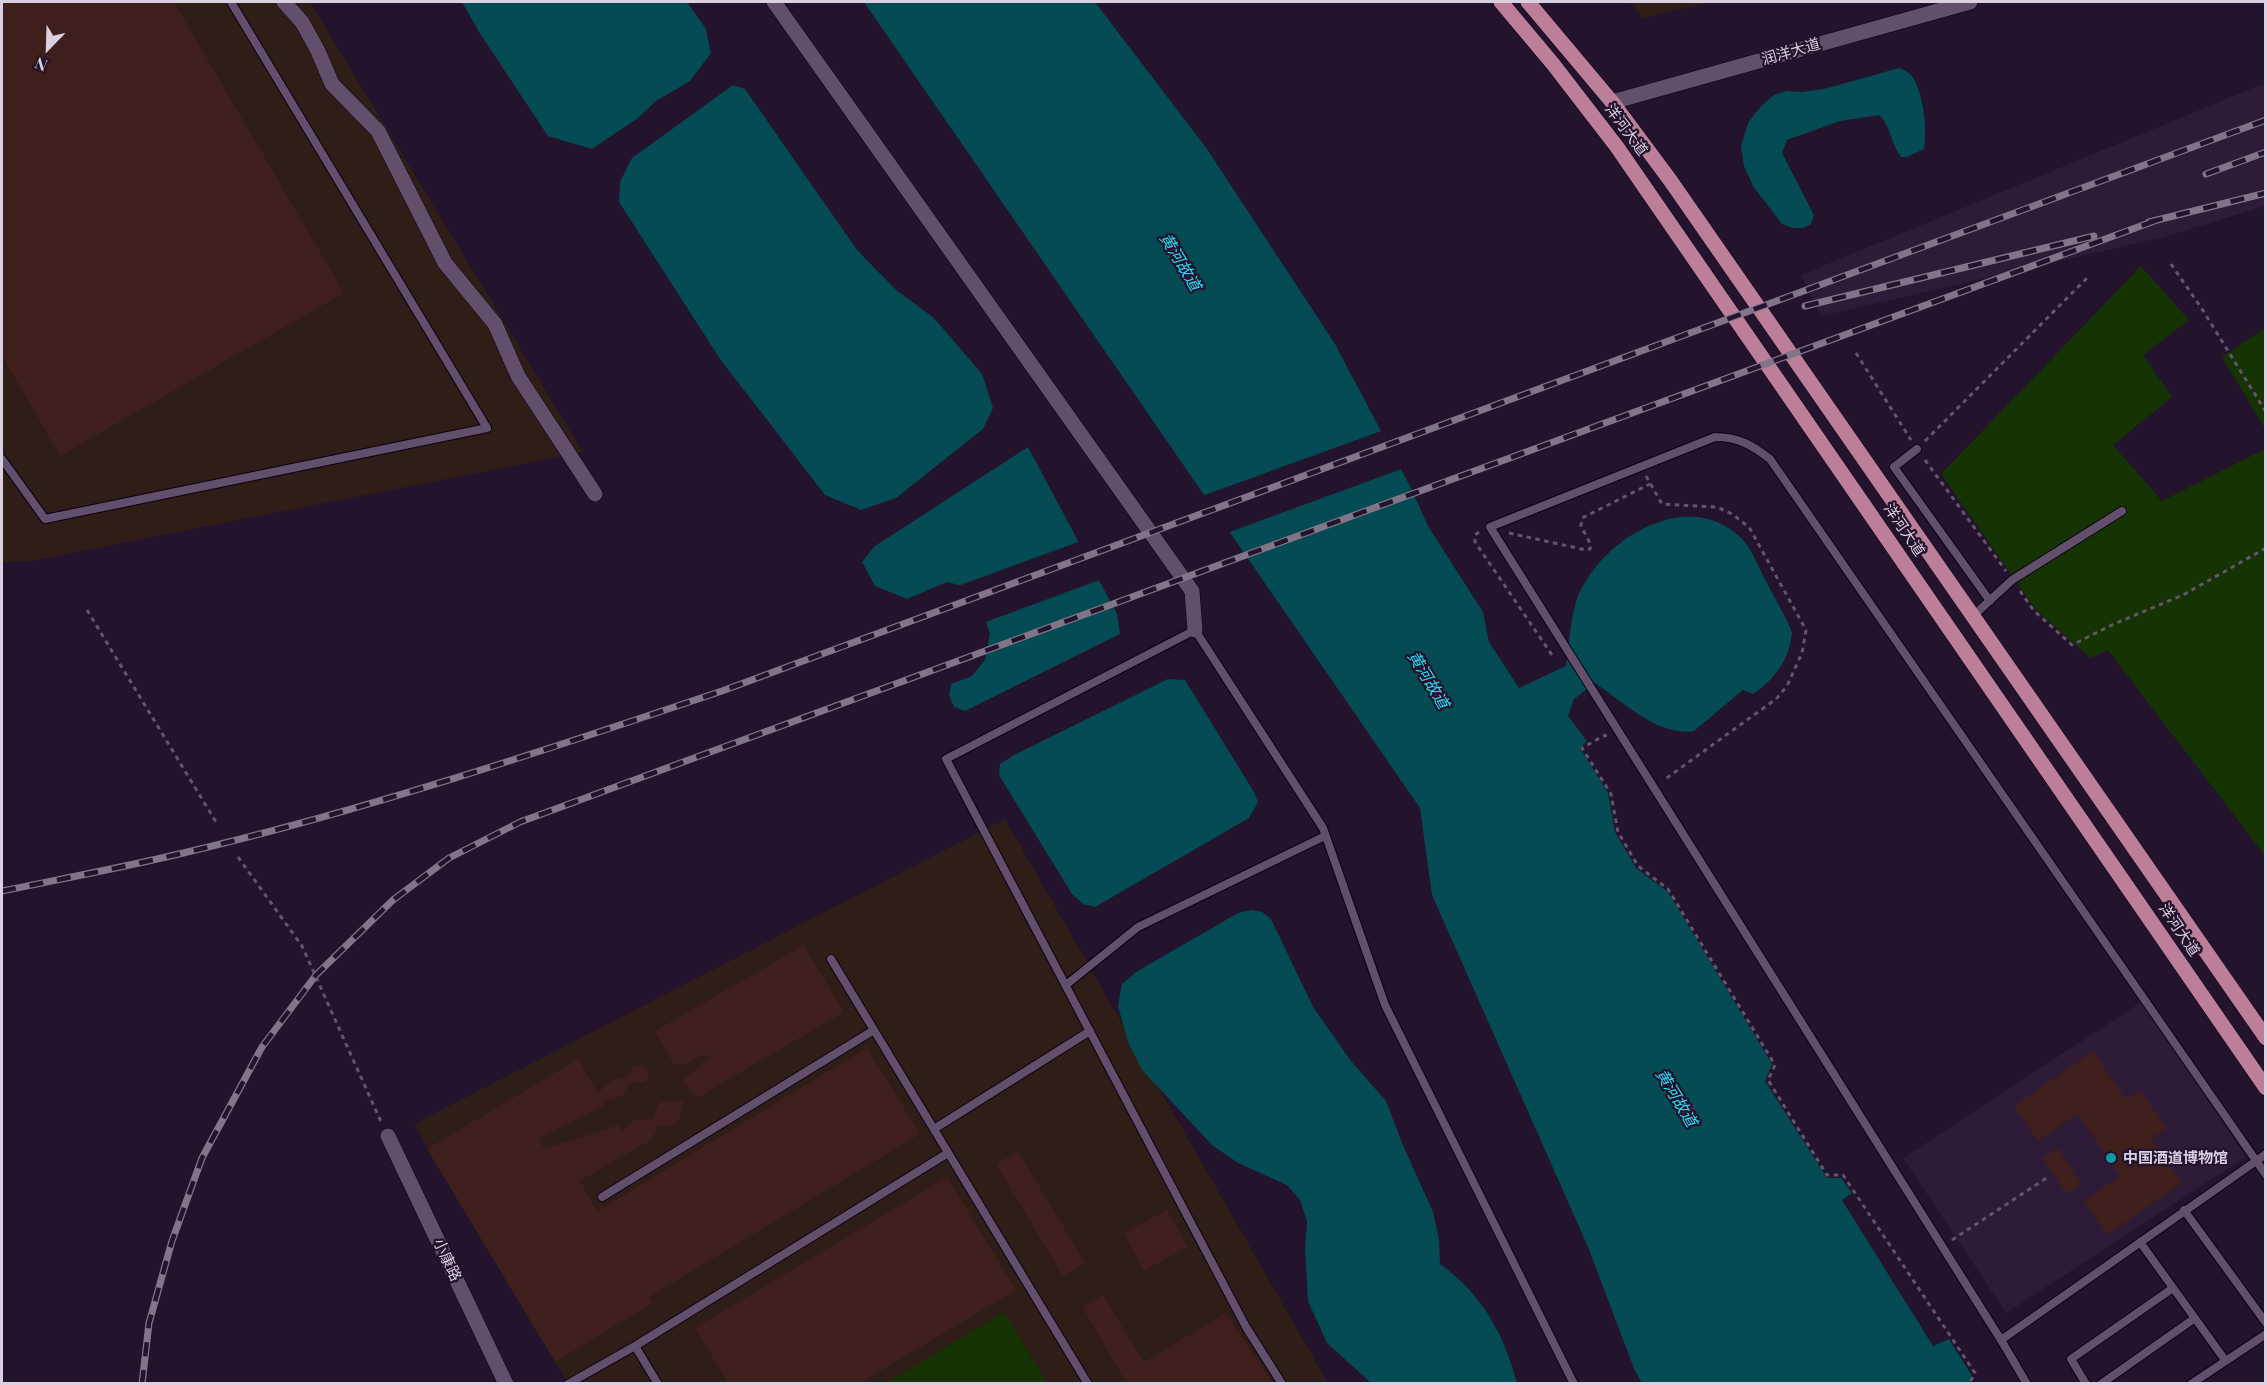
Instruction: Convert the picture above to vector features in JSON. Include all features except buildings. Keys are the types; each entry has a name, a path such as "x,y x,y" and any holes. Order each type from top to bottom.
{"main road":[{"name":"洋河大道","path":"1501,2 1553,64 1624,157 2265,1088"},
{"name":"洋河大道","path":"1528,2 1612,102 1670,180 2265,1038"}],"street":[{"path":"284,2 302,22 332,84 378,131 445,263 495,324 518,376 596,494"},
{"path":"774,2 1192,591 1195,630"},
{"name":"润洋大道","path":"1612,102 1970,2"},
{"name":"小康路","path":"388,1136 506,1383"}],"lane":[{"path":"2,459 45,519 487,428 231,2"},
{"path":"2027,1383 1490,526 1715,437 1732,437 1754,447 1770,459 2265,1175"},
{"path":"1917,449 1894,466 1990,600"},
{"path":"1972,617 2012,580 2122,511"},
{"path":"1282,1383 1246,1327 946,759 1195,630 1323,828 1385,1005 1574,1383"},
{"path":"1066,985 1138,927 1325,836"},
{"path":"831,959 1088,1383"},
{"path":"602,1197 874,1030"},
{"path":"934,1129 1090,1031"},
{"path":"568,1383 635,1346 948,1153"},
{"path":"2001,1340 2265,1154"},
{"path":"2184,1210 2265,1323"},
{"path":"2140,1242 2225,1360"},
{"path":"2086,1383 2071,1359 2173,1288"},
{"path":"2101,1383 2195,1318"},
{"path":"2191,1383 2265,1334"},
{"path":"635,1346 658,1383"}],"path":[{"path":"2171,264 2202,309 2265,412"},
{"path":"1917,449 2088,277"},
{"path":"1856,353 1917,449 2034,611 2072,645 2133,615 2183,595 2265,548"},
{"path":"1641,467 1662,504 1717,507 1732,514 1749,527 1806,630 1802,653 1786,686 1776,699 1653,786"},
{"path":"1552,655 1475,542 1475,535 1482,530 1492,530 1590,549 1591,545 1581,526 1582,518 1650,484"},
{"path":"87,610 216,822"},
{"path":"1611,745 1605,735 1582,748 1611,794 1618,832 1638,866 1668,889 1775,1065 1768,1080 1827,1175 1844,1175 1950,1333 1975,1373 1969,1383"},
{"path":"238,857 302,946 388,1136"},
{"path":"1943,1246 2048,1177"}],"shaded area":[{"path":"2,2 310,2 583,452 32,561 2,562"},
{"path":"1630,2 1711,2 1643,18"},
{"path":"2265,83 2265,206 2164,237 1821,316 1801,275"},
{"path":"2141,266 2189,320 2143,355 2172,397 2113,445 2162,501 2265,449 2265,856 2108,650 2090,658 2036,610 1941,474"},
{"path":"2265,328 2265,429 2222,357"},
{"path":"1005,819 1328,1383 568,1383 414,1124"},
{"path":"2143,1001 2246,1157 2006,1313 1903,1158"},
{"path":"1004,1312 1047,1383 887,1383"}],"water":[{"path":"462,2 687,2 706,29 711,53 690,81 656,101 638,118 592,149 548,136 479,32"},
{"name":"黄河故道","path":"864,2 1095,2 1207,149 1335,344 1411,488 1428,526 1483,612 1489,642 1519,688 1566,666 1576,602 1587,580 1602,559 1622,542 1645,528 1669,519 1694,517 1717,522 1744,541 1792,632 1785,660 1768,682 1753,694 1743,690 1694,731 1668,729 1655,723 1629,708 1595,683 1574,699 1568,716 1587,741 1580,748 1608,793 1615,832 1636,868 1668,892 1772,1064 1765,1081 1827,1178 1841,1178 1852,1193 1842,1200 1933,1346 1949,1339 1972,1376 1970,1383 1642,1383 1635,1371 1588,1247 1432,895 1420,808"},
{"path":"1899,68 1915,80 1919,90 1924,116 1924,149 1907,157 1901,157 1886,124 1879,115 1840,121 1787,140 1782,153 1814,215 1811,224 1803,228 1792,228 1782,224 1753,186 1744,166 1741,146 1748,123 1761,106 1774,95 1787,91 1802,92 1824,89"},
{"path":"733,85 745,89 857,250 895,289 934,318 982,374 993,408 983,429 896,498 861,510 825,495 720,359 619,202 620,182 632,158"},
{"path":"1028,447 1117,614 1120,634 965,711 954,707 949,695 951,684 972,676 985,660 990,634 975,589 947,582 907,599 875,586 862,562 875,546"},
{"path":"1168,679 1185,680 1258,802 1249,818 1095,907 1083,904 1072,894 999,775 1000,764"},
{"path":"1252,910 1262,912 1271,919 1313,1007 1351,1061 1386,1101 1433,1212 1439,1239 1440,1264 1468,1288 1489,1316 1505,1348 1517,1383 1371,1383 1327,1343 1308,1301 1305,1248 1307,1221 1300,1200 1287,1185 1238,1163 1212,1145 1142,1070 1128,1042 1118,1006 1122,984 1136,972 1238,913"}],"pier":[{"path":"1384,430 1404,468 1227,533 1202,496"},
{"path":"1081,541 1102,579 983,623 973,591 955,587"}],"railway":[{"path":"2,891 157,859 316,819 520,758 722,691 2266,120"},
{"path":"2206,174 2266,152"},
{"path":"2149,222 2266,193"},
{"path":"142,1384 149,1323 172,1241 202,1158 262,1047 316,975 393,900 449,858 520,822 2157,220"},
{"path":"1805,306 2094,236"}],"place":[{"name":"中国酒道博物馆","path":"2111,1158"}]}
